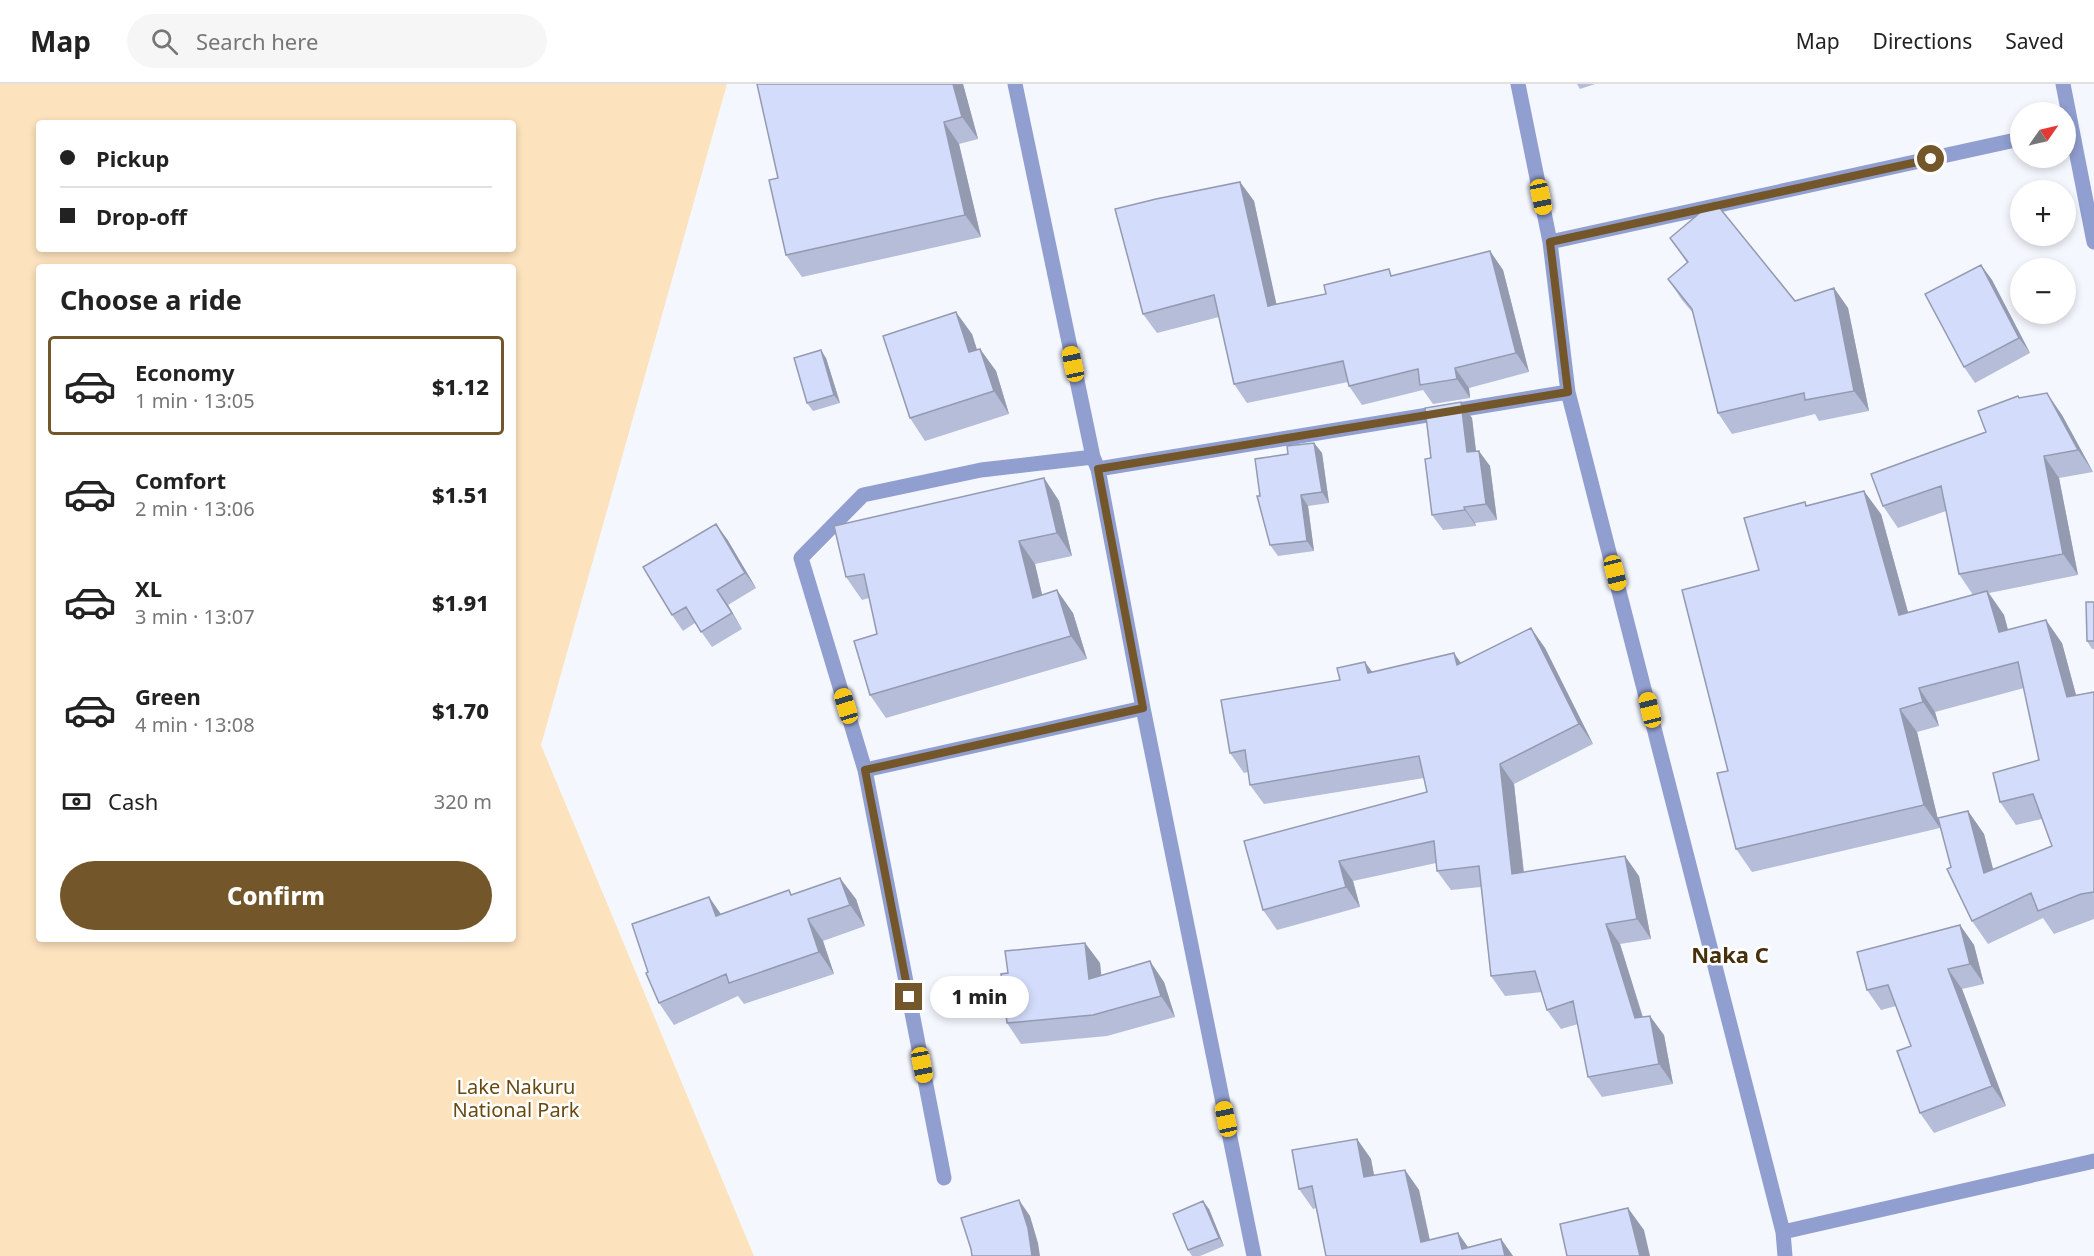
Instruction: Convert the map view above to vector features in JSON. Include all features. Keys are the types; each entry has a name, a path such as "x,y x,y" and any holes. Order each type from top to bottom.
{"street":[{"path":"1015,84 1095,463 1254,1256"},
{"path":"1518,84 1550,242 1568,392 1783,1232 1785,1256"},
{"path":"2062,84 2064,102"},
{"path":"1550,242 2010,141"},
{"path":"2076,164 2094,242"},
{"path":"944,1178 865,770 801,558 863,495 981,470 1095,463 1568,392"},
{"path":"865,770 1143,708"},
{"path":"1783,1232 2094,1161"}],"green space":[{"name":"Lake Nakuru National Park","path":"0,84 727,84 541,745 754,1256 0,1256"}],"building":[{"path":"757,84 953,84 962,117 944,122 965,215 786,255 769,180 778,178"},
{"path":"1240,182 1268,306 1326,294 1324,285 1389,269 1391,276 1490,251 1516,353 1455,368 1457,379 1420,385 1418,369 1349,386 1343,361 1234,384 1214,295 1143,314 1115,209"},
{"path":"1714,201 1795,301 1834,288 1854,391 1805,400 1804,393 1718,413 1692,309 1668,279 1688,262 1670,238"},
{"path":"1981,265 2019,338 1964,367 1925,294"},
{"path":"956,312 969,352 980,349 994,391 910,418 883,336"},
{"path":"821,350 834,395 807,403 794,358"},
{"path":"2047,393 2078,450 2044,456 2063,554 1959,574 1941,486 1883,506 1871,474 1986,432 1978,411 2018,396 2019,398"},
{"path":"1461,402 1467,452 1479,451 1486,504 1432,515 1425,459 1431,458 1425,408"},
{"path":"1314,443 1322,492 1301,495 1307,541 1270,545 1257,496 1260,496 1255,459 1288,454 1287,446"},
{"path":"1044,478 1057,533 1019,541 1033,598 1057,590 1071,636 870,695 854,641 877,634 864,574 846,577 834,526"},
{"path":"1864,491 1899,615 1987,591 1999,632 2046,620 2067,697 2094,692 2094,892 2081,894 2038,911 2031,893 1972,921 1947,869 1951,867 1938,818 1968,811 1984,873 2052,846 2033,794 2000,802 1993,773 2039,760 2018,662 1919,688 1923,702 1900,709 1924,805 1736,849 1717,773 1728,771 1682,590 1759,570 1744,518 1805,502 1806,506"},
{"path":"716,524 745,573 717,590 732,613 701,632 686,607 672,615 643,567"},
{"path":"2086,602 2094,602 2094,641 2087,641"},
{"path":"1531,628 1579,724 1500,764 1512,874 1625,856 1637,919 1606,924 1635,1018 1650,1016 1659,1064 1588,1077 1573,1001 1547,1010 1535,971 1491,976 1479,866 1437,871 1434,841 1339,861 1346,887 1263,910 1244,841 1427,792 1419,756 1250,785 1245,750 1230,753 1221,700 1340,680 1337,668 1365,662 1368,673 1454,653 1457,665"},
{"path":"840,878 850,905 808,919 819,952 729,983 726,974 659,1003 646,973 648,972 632,924 709,897 716,916 789,890 791,895"},
{"path":"1960,925 1970,964 1948,969 1992,1086 1920,1113 1897,1051 1911,1046 1888,985 1867,990 1857,952"},
{"path":"1085,943 1089,979 1150,961 1161,996 1093,1015 1007,1023 1001,974 1008,973 1005,951"},
{"path":"1357,1139 1364,1177 1405,1170 1421,1242 1458,1233 1462,1249 1501,1239 1505,1256 1326,1256 1312,1186 1299,1189 1292,1150"},
{"path":"1019,1200 1028,1228 1032,1256 972,1256 961,1218"},
{"path":"1203,1201 1219,1238 1188,1250 1173,1214"},
{"path":"1628,1208 1640,1256 1567,1256 1560,1224"}],"district":[{"name":"Naka C","path":"1730,954"}],"route":[{"path":"909,997 865,770 1143,708 1098,469 1568,392 1550,242 1931,159"}]}
